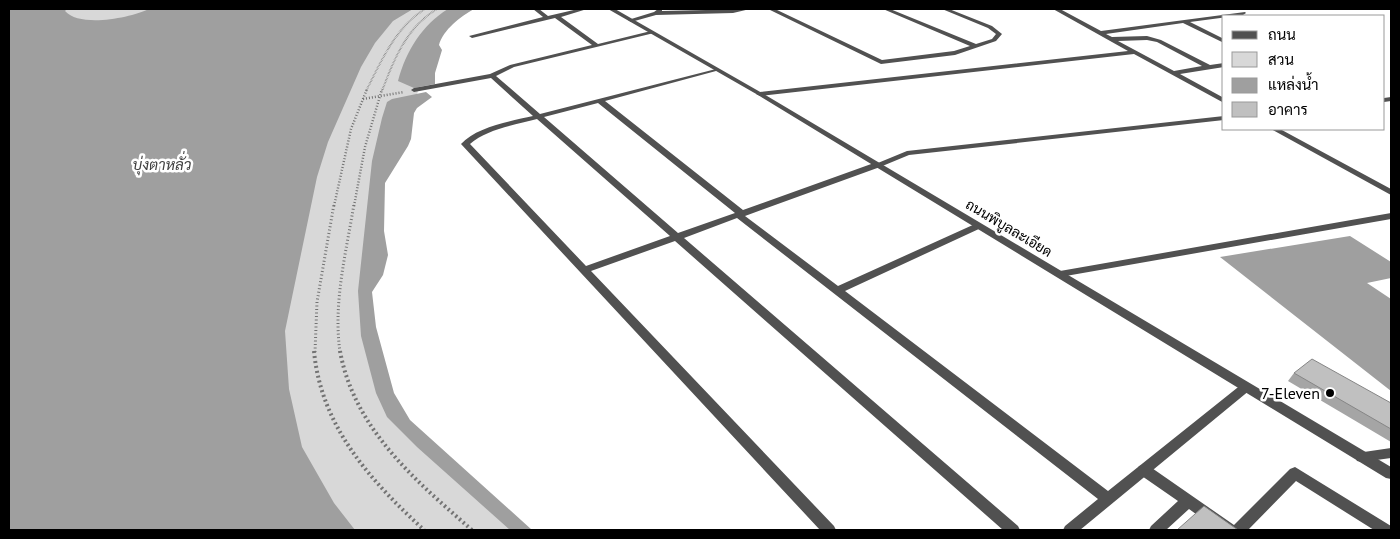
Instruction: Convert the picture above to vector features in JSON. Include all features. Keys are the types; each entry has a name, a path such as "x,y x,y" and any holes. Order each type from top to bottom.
{"street":[{"path":"536,9 548,18"},
{"path":"472,36 584,9"},
{"name":"ถนนพิบูลละเอียด","path":"611,9 714,70 760,94 1391,474"},
{"path":"631,20 658,11 747,9"},
{"path":"771,9 880,62 955,53 994,40 999,34 990,27 945,9"},
{"path":"886,9 975,46"},
{"path":"1056,9 1222,100"},
{"path":"1230,15 1243,13"},
{"path":"556,16 597,46"},
{"path":"1101,34 1222,16"},
{"path":"1185,22 1222,41"},
{"path":"414,90 492,76 512,66 652,33"},
{"path":"1111,39 1147,38 1159,41 1210,68"},
{"path":"760,94 1135,52"},
{"path":"1173,73 1222,65"},
{"path":"714,70 499,127 472,138 465,144 828,530"},
{"path":"492,76 1013,530"},
{"path":"599,100 739,214 1109,499"},
{"path":"584,270 907,153 1222,118"},
{"path":"1277,130 1391,192"},
{"path":"1060,274 1391,216"},
{"path":"837,290 978,226"},
{"path":"1070,530 1246,387"},
{"path":"1362,457 1391,453"},
{"path":"1144,470 1229,530"},
{"path":"1240,530 1296,473 1386,530"},
{"path":"1156,530 1188,502"}],"path":[{"path":"424,530 364,470 339,434 325,402 318,374 314,342 316,309 341,172 350,134 363,99 398,30 425,9"},
{"path":"437,9 422,18 410,30 378,97 367,131 359,169 338,305 339,338 344,368 353,392 368,422 388,450 414,478 472,530"},
{"path":"363,99 414,90"}],"green space":[{"name":"บุ่งตาหลั่ว","path":"9,9 453,9 419,86 417,95 395,100 365,294 394,408 522,530 9,530"}],"water":[{"name":"บุ่งตาหลั่ว","path":"9,9 67,9 65,11 72,16 82,19 106,20 130,16 149,9 413,9 393,21 375,43 361,67 328,142 317,177 285,331 289,389 302,447 334,503 355,530 9,530"},
{"path":"448,9 474,9 453,24 441,39 439,45 442,50 435,73 435,84 414,88 398,81 410,49 416,40 430,23"},
{"path":"426,92 432,97 417,108 414,113 411,139 385,183 384,231 388,255 383,275 372,292 376,327 394,393 410,420 532,530 510,530 417,447 387,417 376,393 361,336 358,291 372,161 382,118 387,102 392,99"},
{"path":"1350,236 1391,262 1391,278 1367,283 1391,299 1391,391 1220,257"}],"building":[{"path":"1312,359 1391,403 1391,429 1294,373"},
{"path":"1204,506 1238,530 1177,530"}],"place":[{"name":"7-Eleven","path":"1330,393"}]}
